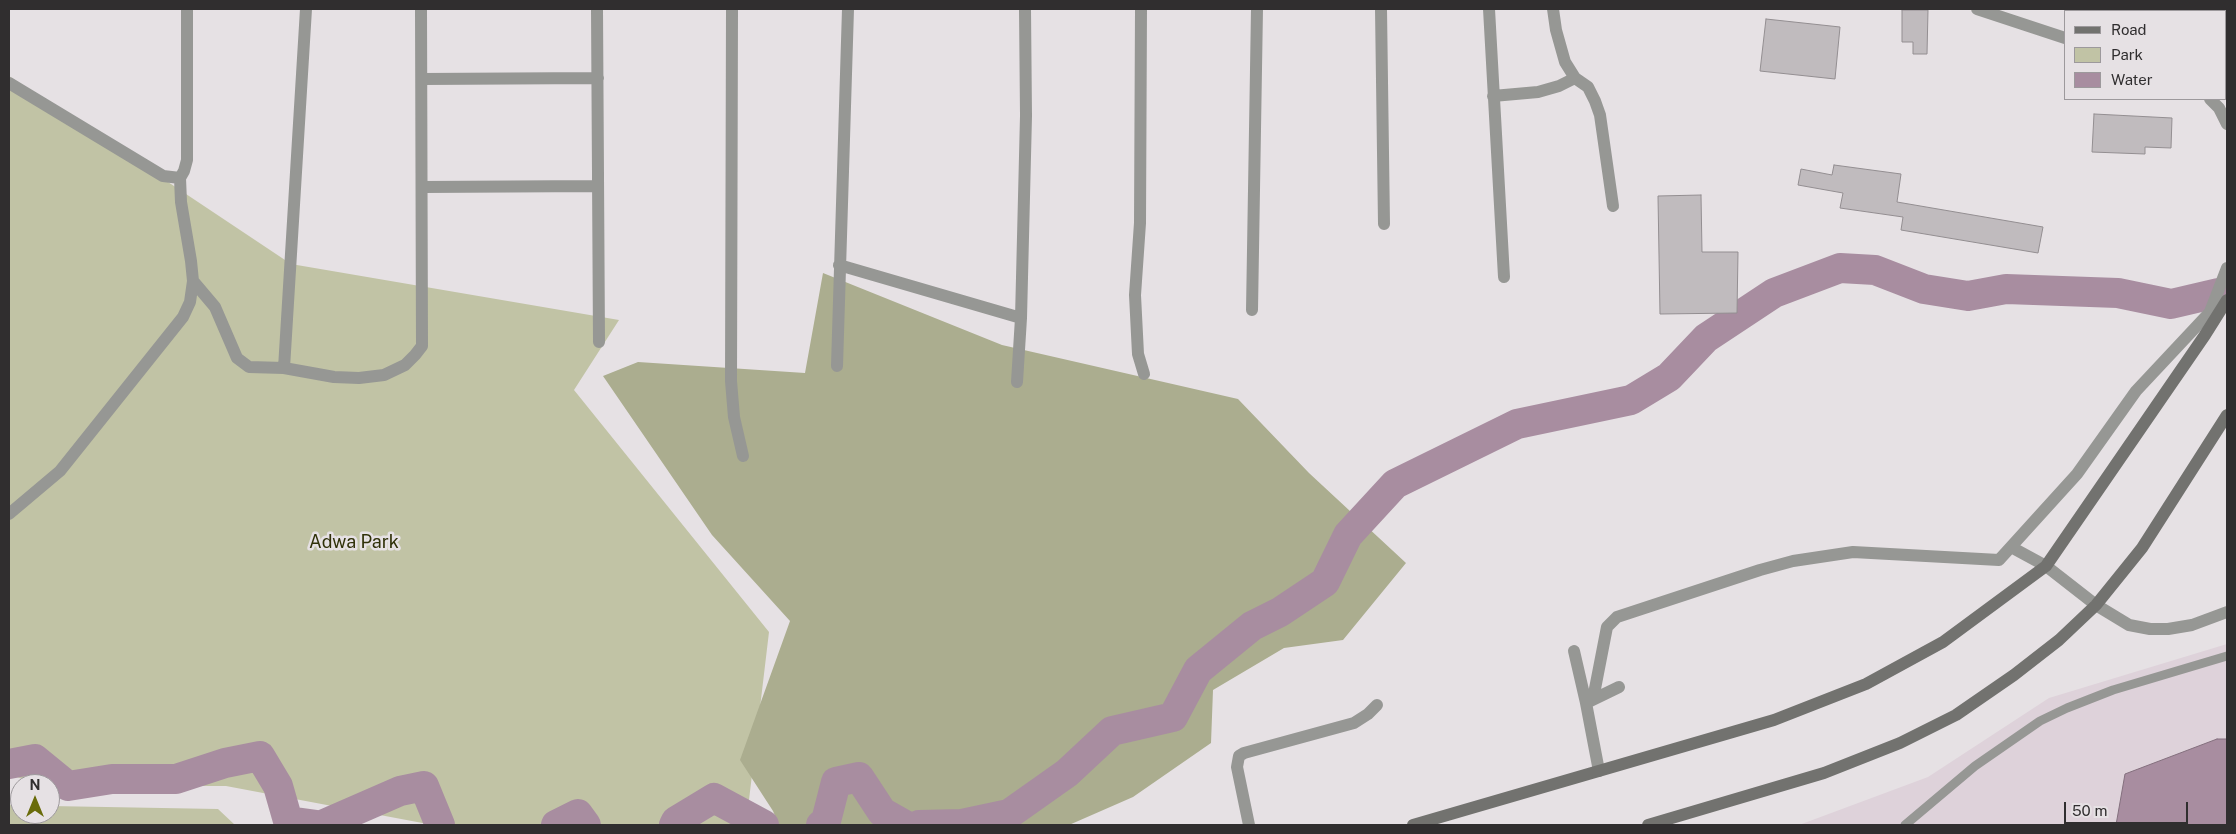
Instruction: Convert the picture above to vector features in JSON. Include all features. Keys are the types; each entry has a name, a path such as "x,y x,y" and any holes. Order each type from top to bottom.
{"main road":[{"path":"1413,825 1774,720 1866,684 1943,642 2046,566 2205,335 2227,300"},
{"path":"1648,825 1824,773 1900,744 1956,715 2014,675 2059,640 2096,605 2142,548 2227,416"}],"street":[{"path":"9,514 60,471 177,325 190,302 192,281 181,202 180,178 184,171 186,160 186,9"},
{"path":"284,368 306,9"},
{"path":"192,281 215,307 237,358 249,367 284,368 359,378 384,375 405,365 419,350 422,346 423,187 421,9"},
{"path":"597,9 599,342"},
{"path":"732,9 730,381 734,417 742,456"},
{"path":"837,366 848,9"},
{"path":"1017,382 1022,318 1026,116 1025,9"},
{"path":"1141,9 1140,223 1136,294 1138,354 1144,374"},
{"path":"1252,310 1257,9"},
{"path":"1381,9 1384,224"},
{"path":"1489,9 1504,277"},
{"path":"1553,9 1565,62 1575,78 1588,87 1596,101 1600,115 1613,206"},
{"path":"1977,9 2064,38"},
{"path":"422,79 598,78"},
{"path":"1493,96 1538,92 1559,86 1575,78"},
{"path":"9,83 163,176 180,178"},
{"path":"2211,100 2219,108 2227,124"},
{"path":"423,187 598,186"},
{"path":"839,265 1022,318"},
{"path":"1589,701 1607,627 1617,617 1760,570 1793,561 1853,552 1998,560 2077,474 2136,391 2210,312 2225,273"},
{"path":"2010,547 2046,566 2096,605 2129,625 2150,629 2192,625 2227,612"},
{"path":"1574,650 1589,701 1599,771"},
{"path":"1589,701 1620,687"},
{"path":"1249,825 1237,767 1239,756 1244,753 1354,723 1368,714 1377,705"}],"lane":[{"path":"1905,825 1975,766 2040,721 2113,690 2227,656"}],"shaded area":[{"path":"2227,644 2227,825 1799,825 1928,777 2049,698"}],"green space":[{"name":"Adwa Park","path":"9,76 291,264 619,320 574,390 769,632 746,825 433,825 226,786 60,786 60,774 9,774"},
{"path":"823,273 1002,345 1238,399 1309,473 1406,563 1343,640 1284,648 1213,690 1211,743 1133,797 1069,825 779,825 773,811 740,760 790,621 712,535 603,376 638,362 805,373"},
{"path":"9,805 10,824 60,824 60,806 218,809 235,825 9,825"}],"water":[{"path":"2217,739 2227,739 2227,825 2116,825 2125,774"}],"building":[{"path":"1902,10 1928,10 1927,54 1913,54 1913,42 1902,42"},
{"path":"1766,19 1840,27 1835,79 1760,71"},
{"path":"2094,114 2172,118 2171,148 2145,147 2145,154 2092,152"},
{"path":"1834,165 1901,174 1897,202 2043,227 2038,253 1901,230 1903,217 1840,208 1843,193 1798,185 1801,169 1832,175"},
{"path":"1701,195 1702,252 1738,252 1737,313 1660,314 1658,196"}],"waterway":[{"path":"919,825 962,824 1009,814 1067,773 1112,731 1173,717 1198,670 1252,626 1280,612 1325,582 1348,535 1395,484 1517,424 1631,400 1669,377 1706,338 1774,293 1840,268 1875,270 1924,289 1968,296 2006,289 2118,293 2171,304 2218,293 2227,294"},
{"path":"9,764 35,759 68,786 112,779 176,779 225,763 260,756 278,786 288,821 317,825"},
{"path":"821,825 826,821 836,782 859,777 882,812 905,825"},
{"path":"322,825 400,791 424,786 440,825"},
{"path":"674,825 676,821 714,798 764,825"},
{"path":"556,825 578,814 586,825"}]}
